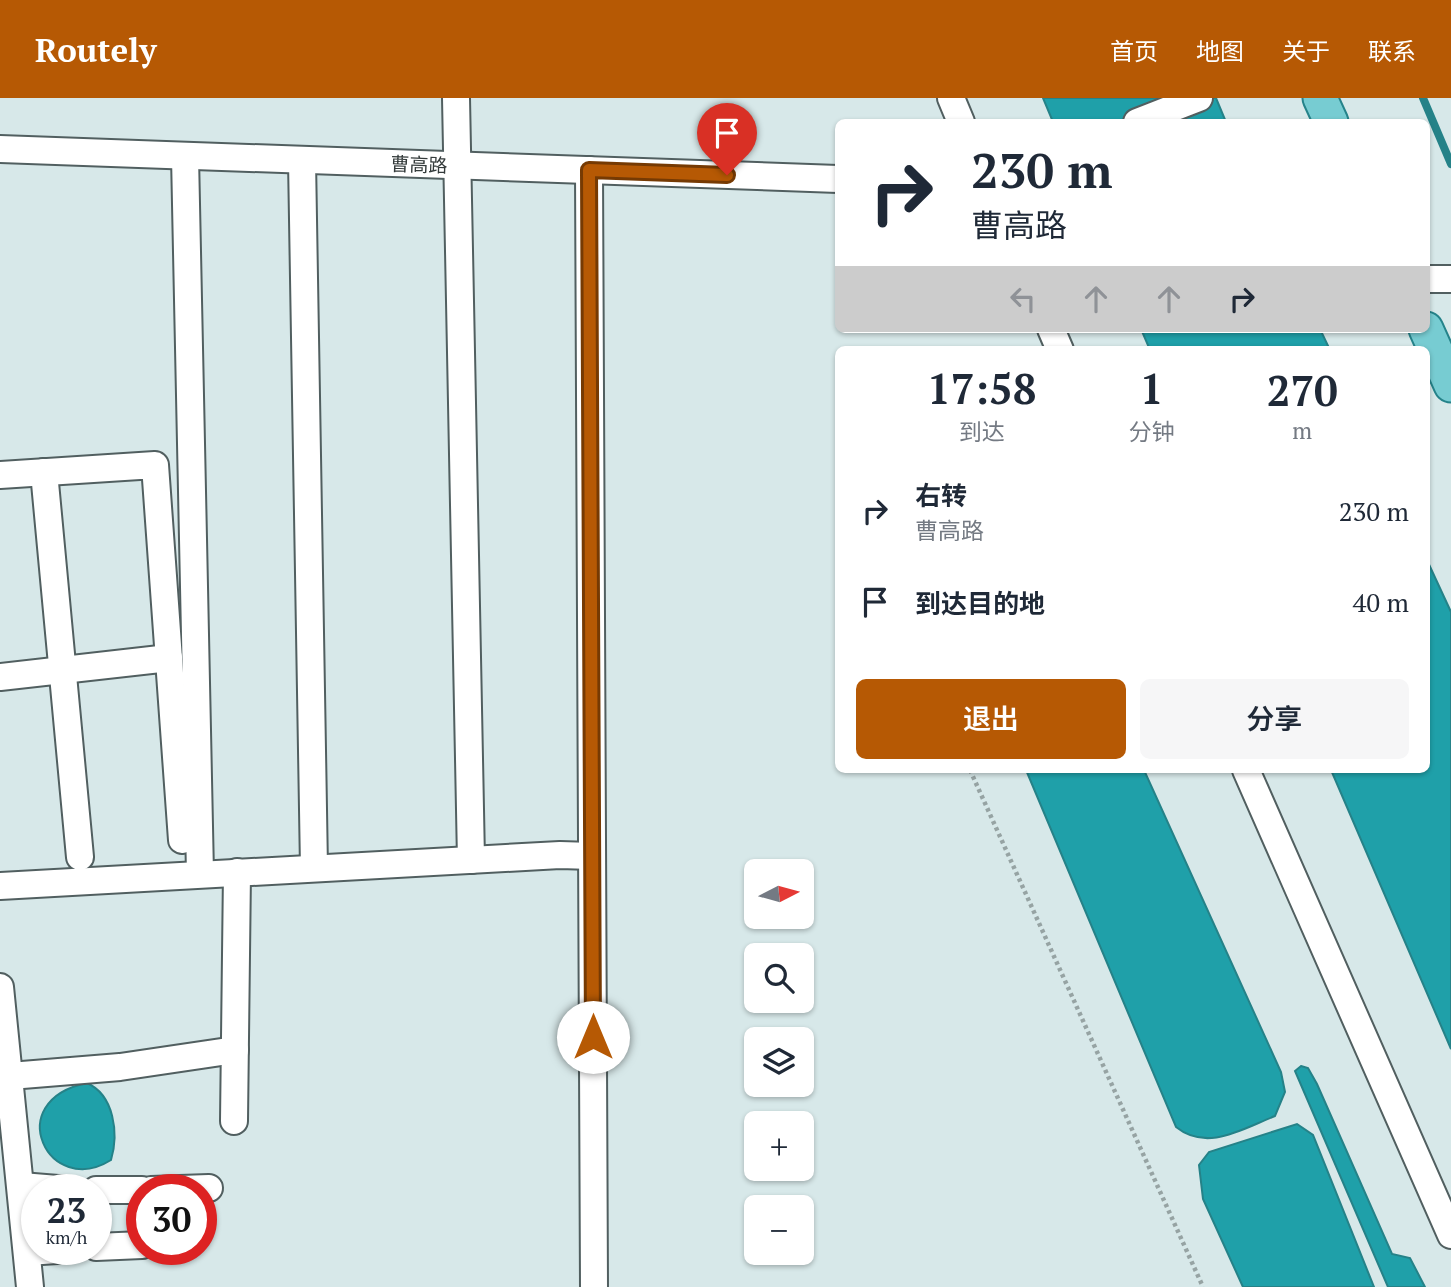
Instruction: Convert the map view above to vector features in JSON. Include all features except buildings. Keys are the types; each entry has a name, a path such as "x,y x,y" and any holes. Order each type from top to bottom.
{"main road":[{"path":"1320,98 1330,119"},
{"path":"1428,333 1451,386"}],"street":[{"path":"456,98 471,860"},
{"path":"951,98 960,119"},
{"path":"1145,119 1199,98"},
{"name":"曹高路","path":"0,149 835,179"},
{"path":"185,156 200,874"},
{"path":"302,160 314,867"},
{"path":"589,170 594,1287"},
{"path":"1430,279 1451,279"},
{"path":"0,475 155,465 182,840"},
{"path":"44,472 80,857"},
{"path":"0,677 169,658"},
{"path":"1247,773 1451,1235"},
{"path":"0,886 314,867 592,856"},
{"path":"234,1121 237,872"},
{"path":"0,987 3,1048 9,1076 21,1186"},
{"path":"9,1076 120,1067 235,1050"},
{"path":"28,1265 30,1287"}],"path":[{"path":"971,773 1203,1287"}],"water":[{"path":"1043,98 1216,98 1225,119 1052,119"},
{"path":"1143,333 1322,333 1328,346 1148,346"},
{"path":"1430,567 1451,612 1451,1049 1332,773 1430,773"},
{"path":"1027,773 1145,773 1281,1072 1285,1092 1275,1116 1237,1132 1212,1138 1200,1138 1176,1127"},
{"path":"1301,1066 1308,1068 1317,1084 1392,1254 1410,1258 1425,1287 1388,1287 1295,1071"},
{"path":"87,1083 103,1096 109,1106 114,1127 111,1160 89,1169 69,1167 53,1158 43,1143 40,1126 45,1108 61,1093"},
{"path":"1297,1124 1313,1135 1374,1287 1243,1287 1203,1199 1199,1165 1209,1152"}],"waterway":[{"path":"1423,98 1451,164"}],"route":[{"path":"593,1037 589,170 727,175"}]}
